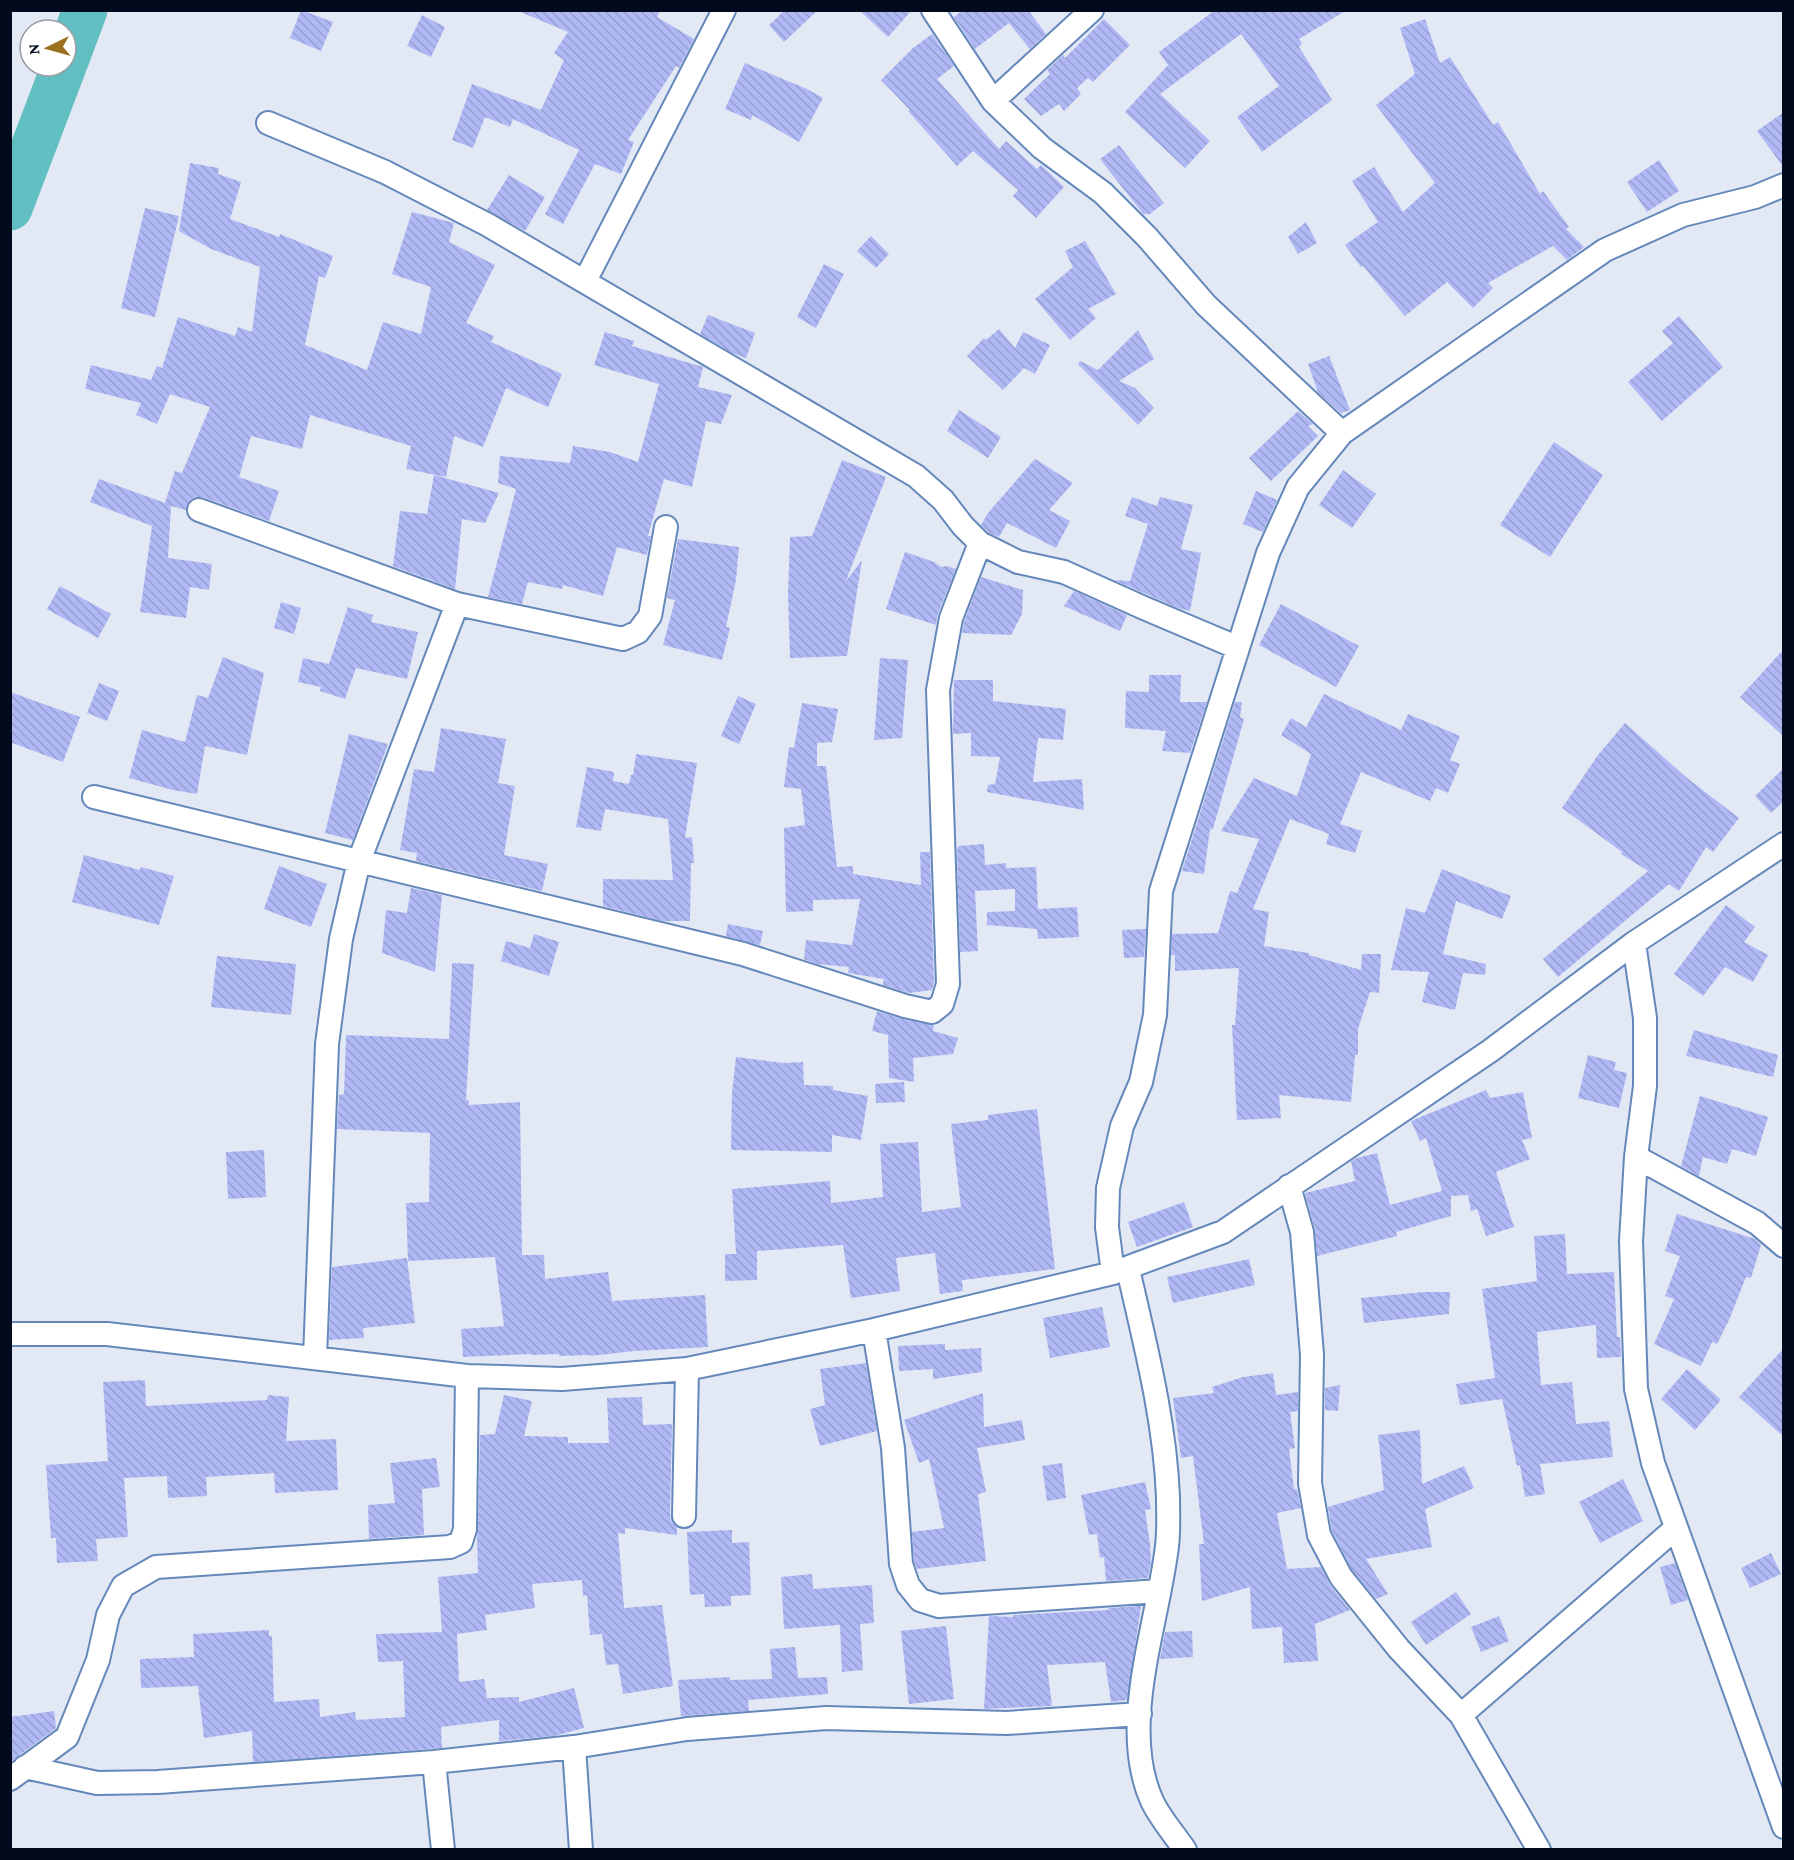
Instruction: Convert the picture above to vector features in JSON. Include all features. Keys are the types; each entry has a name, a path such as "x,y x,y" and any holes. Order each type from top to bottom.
{"street":[{"path":"585,281 724,10"},
{"path":"933,10 993,101 1042,148 1103,193 1147,237 1206,305 1342,433"},
{"path":"993,101 1092,10"},
{"path":"267,123 385,172 488,225 585,281 916,476 943,500 980,543 1018,562 1064,572 1144,609 1236,647"},
{"path":"1185,1850 1152,1801 1139,1759 1140,1714 1145,1665 1168,1545 1168,1496 1163,1443 1148,1359 1107,1227 1108,1188 1122,1126 1141,1082 1155,1015 1161,891 1236,647 1268,553 1298,487 1342,433 1605,250 1683,215 1755,197 1784,185"},
{"path":"199,510 458,604 623,639 638,632 650,616 666,527"},
{"path":"94,797 743,954 905,1006 932,1012 942,1004 948,984 938,690 951,618 980,543"},
{"path":"315,1358 327,1044 341,939 359,861 458,604"},
{"path":"10,1334 107,1334 467,1376 562,1378 687,1369 998,1302 1121,1271 1223,1232 1490,1051 1634,943 1784,844"},
{"path":"1634,943 1645,1029 1645,1086 1636,1157 1631,1241 1636,1389 1653,1463 1784,1827"},
{"path":"1636,1157 1757,1223 1784,1246"},
{"path":"1289,1186 1302,1232 1312,1354 1310,1483 1319,1535 1341,1577 1398,1649 1461,1715 1539,1850"},
{"path":"874,1330 892,1448 902,1564 908,1585 920,1600 939,1606 1158,1591"},
{"path":"684,1516 687,1369"},
{"path":"18,1773 67,1737 98,1660 108,1614 123,1586 156,1567 450,1547 461,1542 465,1529 467,1376"},
{"path":"1461,1715 1676,1528"},
{"path":"18,1773 97,1783 158,1782 434,1762 574,1747 687,1729 826,1719 1007,1723 1140,1714"},
{"path":"574,1747 581,1850"},
{"path":"434,1762 443,1850"}],"building":[{"path":"301,10 333,22 321,51 290,38"},
{"path":"516,10 660,10 657,17 694,39 679,68 676,66 628,140 634,142 621,174 595,164 563,224 545,214 579,150 513,119 510,127 485,117 473,148 452,140 472,84 541,110 564,60 554,53 568,32"},
{"path":"785,10 818,10 784,42 769,25"},
{"path":"859,10 912,10 888,37"},
{"path":"963,10 1028,10 1046,34 1030,49 1009,23 975,49 954,17"},
{"path":"1215,10 1347,10 1299,39 1302,44 1299,47 1332,100 1262,152 1237,117 1279,86 1241,34 1160,94 1210,141 1185,168 1125,112 1168,65 1159,52"},
{"path":"422,15 445,27 431,57 407,46"},
{"path":"1104,19 1130,45 1093,82 1088,78 1077,88 1081,94 1064,111 1059,104 1041,116 1024,99 1050,74 1047,70 1063,55 1065,58"},
{"path":"1425,19 1440,63 1450,57 1493,125 1498,122 1540,194 1543,191 1569,227 1566,229 1584,247 1567,260 1553,246 1488,283 1493,288 1473,308 1447,282 1405,316 1363,266 1361,267 1345,245 1378,222 1352,181 1374,167 1403,212 1435,183 1376,105 1415,74 1400,28"},
{"path":"932,34 954,66 937,79 999,149 1006,141 1037,169 1041,165 1064,187 1036,218 1013,196 1018,190 973,151 957,166 908,111 910,110 881,80 913,48"},
{"path":"745,63 823,98 799,142 752,115 751,120 725,109"},
{"path":"1784,112 1784,168 1757,131"},
{"path":"1119,145 1164,203 1150,214 1143,214 1100,159"},
{"path":"1659,160 1679,191 1647,212 1627,182"},
{"path":"190,163 219,168 218,174 241,182 230,219 279,237 280,234 333,256 325,278 319,276 305,345 367,370 383,322 421,334 431,287 392,274 412,212 454,223 449,242 495,265 466,323 494,336 491,342 562,374 548,407 506,388 483,447 454,436 446,477 406,469 411,446 310,415 302,449 251,436 239,477 279,491 269,521 203,497 191,499 186,510 171,506 168,558 212,564 209,590 190,587 186,618 140,612 152,526 90,502 99,479 165,503 175,471 182,473 210,407 170,394 157,424 136,415 141,403 85,389 91,365 151,380 157,366 162,368 178,317 235,336 238,327 252,332 260,267 211,249 179,231"},
{"path":"509,175 545,197 525,231 487,210"},
{"path":"145,208 179,216 155,317 121,308"},
{"path":"1306,222 1317,243 1298,254 1288,237"},
{"path":"871,236 889,254 876,268 857,251"},
{"path":"1085,241 1116,294 1088,309 1096,318 1070,340 1035,299 1073,267 1065,251"},
{"path":"824,264 844,274 816,328 797,317"},
{"path":"708,315 755,333 746,358 732,353 700,334"},
{"path":"1679,316 1723,367 1662,421 1628,382 1673,343 1662,331"},
{"path":"999,329 1015,348 1023,332 1050,345 1035,374 1024,368 1003,390 967,356 984,338 986,340"},
{"path":"1138,330 1154,359 1119,381 1135,388 1154,408 1138,425 1078,364 1080,361 1098,370"},
{"path":"605,332 634,341 632,346 703,367 698,387 732,395 721,424 706,421 692,487 664,479 648,536 651,536 647,555 617,547 603,596 563,585 562,589 528,582 522,604 488,597 516,489 498,483 500,456 570,463 573,446 610,452 638,462 659,384 594,365"},
{"path":"1329,356 1350,410 1341,413 1318,392 1308,364"},
{"path":"959,410 1001,437 988,458 947,431"},
{"path":"1298,411 1313,424 1308,426 1318,436 1271,481 1249,458"},
{"path":"1554,442 1603,475 1550,557 1500,525"},
{"path":"1035,459 1073,483 1049,510 1070,521 1056,548 1007,523 999,537 988,532 981,525 988,513"},
{"path":"842,460 886,477 846,581 862,560 847,656 790,658 788,595 790,537 812,536"},
{"path":"1343,470 1376,494 1352,528 1319,505"},
{"path":"434,475 499,493 485,523 462,519 455,589 393,566 400,511 427,514"},
{"path":"1256,491 1277,500 1263,532 1243,524"},
{"path":"1132,497 1157,506 1160,497 1193,505 1181,549 1201,553 1190,611 1114,580 1130,581 1148,524 1125,516"},
{"path":"678,539 739,547 736,580 726,627 730,628 722,660 663,645 675,600 667,598"},
{"path":"905,552 934,562 941,567 956,569 938,613 936,625 886,609"},
{"path":"981,577 1023,590 1022,614 1011,635 962,633"},
{"path":"60,586 111,614 98,638 47,609"},
{"path":"1074,591 1127,615 1120,631 1064,606"},
{"path":"281,602 301,608 294,634 274,628"},
{"path":"1281,604 1359,646 1336,687 1259,645"},
{"path":"348,607 373,615 371,622 418,632 407,679 356,668 345,699 320,691 321,687 298,682 303,658 329,664"},
{"path":"1784,649 1784,737 1740,697"},
{"path":"223,657 264,673 247,755 205,746 197,794 129,778 142,730 185,742 197,695 208,698"},
{"path":"880,658 908,660 902,738 874,740"},
{"path":"1149,675 1181,675 1180,702 1207,702 1190,753 1162,751 1166,731 1125,728 1126,691 1149,692"},
{"path":"954,680 993,680 993,701 1066,709 1063,740 1038,738 1033,782 1082,779 1084,810 987,792 988,785 995,784 1000,757 971,756 971,733 953,734"},
{"path":"99,683 119,691 107,721 87,713"},
{"path":"10,692 80,717 63,762 10,742"},
{"path":"1324,694 1401,730 1408,714 1460,736 1450,760 1460,764 1448,793 1436,788 1430,801 1361,772 1340,824 1362,831 1355,853 1326,844 1329,834 1290,819 1253,909 1269,912 1264,946 1309,953 1309,955 1361,970 1362,954 1381,954 1379,993 1370,992 1358,1029 1358,1055 1355,1055 1351,1102 1279,1095 1281,1118 1237,1120 1232,1025 1235,1025 1239,968 1175,971 1175,955 1171,955 1172,934 1218,933 1230,891 1237,893 1259,839 1221,831 1254,778 1297,796 1311,754 1281,735 1291,718 1306,727"},
{"path":"738,696 756,704 739,744 721,736"},
{"path":"1235,702 1242,702 1240,717 1244,719 1213,829 1210,829 1204,874 1182,871"},
{"path":"802,703 838,709 832,742 817,743 817,766 826,766 837,867 853,866 853,874 921,885 920,852 930,852 934,982 932,990 909,993 883,985 884,979 848,973 849,967 817,964 804,959 806,940 852,945 860,899 813,900 813,911 786,912 784,828 805,825 801,789 784,787 789,747 794,748"},
{"path":"1625,723 1687,778 1739,818 1713,852 1706,847 1679,891 1669,884 1558,977 1543,959 1648,871 1621,854 1622,852 1562,808 1598,755"},
{"path":"441,728 506,739 498,783 515,786 504,855 548,864 542,891 416,861 417,853 400,850 414,769 434,772"},
{"path":"349,734 388,744 353,840 325,833"},
{"path":"636,754 697,763 685,838 692,837 694,863 691,863 690,921 663,921 603,906 603,879 673,880 668,819 605,809 601,831 576,827 587,767 614,772 613,781 629,784 631,775 633,775"},
{"path":"1784,768 1784,801 1771,813 1755,796"},
{"path":"984,844 985,865 1006,863 1006,868 1036,867 1038,909 1077,907 1079,937 1038,939 1037,929 987,925 987,912 1015,911 1015,889 975,891 978,951 960,952 958,846"},
{"path":"84,855 140,870 141,867 174,876 159,925 72,902"},
{"path":"279,866 327,884 311,927 264,909"},
{"path":"1442,869 1511,896 1502,919 1456,901 1443,954 1486,964 1485,975 1463,973 1455,1010 1422,1002 1429,972 1391,970 1406,908 1425,913"},
{"path":"411,888 442,895 435,972 382,953 386,910 407,913"},
{"path":"1726,905 1755,927 1744,942 1768,955 1753,982 1725,967 1703,996 1674,974"},
{"path":"728,924 763,931 760,945 726,936"},
{"path":"1146,929 1144,957 1124,958 1122,930"},
{"path":"534,934 559,942 549,976 501,961 506,941 530,948"},
{"path":"217,956 296,964 291,1015 211,1007"},
{"path":"452,963 474,964 466,1100 469,1100 469,1105 520,1102 522,1255 544,1255 545,1279 608,1272 612,1301 705,1295 708,1347 591,1356 531,1354 463,1357 461,1329 504,1326 495,1257 408,1261 406,1203 429,1202 430,1133 337,1129 339,1095 344,1094 346,1035 449,1039"},
{"path":"877,1011 902,1019 934,1025 933,1031 958,1038 953,1054 913,1058 914,1082 889,1078 888,1035 872,1031"},
{"path":"1694,1030 1778,1055 1773,1077 1686,1056"},
{"path":"1588,1055 1616,1062 1614,1070 1627,1073 1619,1108 1578,1098"},
{"path":"736,1057 783,1063 803,1062 804,1085 833,1086 833,1090 868,1096 861,1140 832,1135 832,1152 731,1150 732,1093"},
{"path":"904,1082 905,1102 876,1103 875,1084"},
{"path":"1486,1090 1490,1098 1523,1092 1532,1138 1522,1140 1530,1159 1496,1172 1514,1227 1486,1236 1477,1209 1471,1211 1468,1195 1451,1196 1451,1216 1396,1232 1397,1236 1317,1256 1315,1229 1305,1193 1355,1181 1351,1161 1377,1153 1390,1205 1442,1191 1426,1138 1420,1141 1411,1121"},
{"path":"1700,1096 1768,1117 1756,1156 1732,1149 1727,1164 1703,1157 1699,1176 1681,1166"},
{"path":"1037,1109 1055,1269 962,1280 963,1291 940,1294 935,1253 896,1258 900,1291 851,1298 843,1245 757,1251 757,1280 725,1281 725,1254 736,1254 732,1189 830,1181 831,1203 883,1197 880,1144 918,1142 922,1212 961,1207 951,1124 988,1120 988,1115"},
{"path":"264,1150 266,1197 228,1199 226,1152"},
{"path":"1184,1202 1193,1227 1137,1247 1128,1222"},
{"path":"1677,1214 1755,1239 1761,1245 1751,1278 1746,1277 1717,1344 1712,1342 1701,1366 1654,1344 1674,1299 1665,1296 1680,1256 1665,1251"},
{"path":"1565,1234 1567,1274 1614,1272 1617,1337 1620,1337 1621,1357 1597,1358 1596,1325 1537,1332 1541,1385 1572,1382 1576,1424 1609,1421 1613,1457 1540,1464 1545,1494 1525,1497 1520,1465 1517,1466 1502,1399 1460,1405 1456,1384 1495,1378 1482,1289 1537,1281 1534,1236"},
{"path":"407,1258 415,1323 363,1328 364,1338 329,1340 332,1267"},
{"path":"1249,1259 1255,1285 1173,1303 1167,1277"},
{"path":"1450,1292 1449,1314 1364,1323 1361,1298"},
{"path":"1102,1307 1110,1347 1050,1358 1043,1318"},
{"path":"945,1344 945,1350 981,1348 982,1372 933,1379 933,1369 899,1371 898,1346"},
{"path":"1784,1348 1784,1437 1739,1397"},
{"path":"866,1363 877,1431 820,1446 810,1409 825,1405 820,1369"},
{"path":"1687,1369 1721,1400 1695,1430 1661,1399"},
{"path":"1273,1373 1276,1395 1298,1392 1298,1411 1290,1412 1295,1448 1289,1449 1294,1489 1297,1489 1301,1508 1277,1513 1287,1569 1321,1567 1330,1585 1350,1610 1315,1624 1318,1661 1284,1663 1282,1627 1252,1629 1250,1587 1202,1601 1199,1544 1204,1544 1193,1456 1181,1458 1173,1398 1214,1393 1212,1387 1243,1377"},
{"path":"145,1380 146,1406 267,1400 268,1395 289,1397 286,1441 336,1439 338,1490 275,1493 274,1473 206,1477 207,1496 168,1498 167,1476 124,1478 128,1537 96,1539 98,1561 57,1563 56,1538 51,1538 46,1465 108,1461 103,1382"},
{"path":"1340,1385 1338,1411 1325,1410 1325,1388"},
{"path":"983,1393 984,1427 1022,1420 1025,1440 977,1448 986,1492 978,1494 986,1561 917,1569 914,1561 912,1532 944,1528 929,1459 919,1463 904,1420"},
{"path":"504,1395 532,1401 524,1436 568,1437 568,1443 609,1443 607,1398 642,1397 643,1425 672,1424 670,1516 677,1527 677,1535 625,1528 625,1534 618,1533 624,1608 662,1605 673,1686 623,1694 618,1664 606,1665 602,1634 590,1635 587,1595 583,1596 582,1580 532,1584 535,1608 485,1615 487,1630 457,1634 459,1682 484,1679 487,1698 519,1697 519,1702 574,1688 584,1728 554,1736 499,1741 499,1720 441,1727 442,1748 253,1762 252,1731 204,1738 198,1686 141,1688 140,1659 194,1657 193,1634 269,1630 269,1636 272,1636 274,1702 319,1699 320,1717 355,1712 356,1720 405,1717 403,1661 378,1662 376,1634 442,1632 438,1577 478,1573 480,1435 495,1434"},
{"path":"1420,1430 1422,1484 1464,1466 1474,1488 1425,1509 1432,1547 1366,1559 1388,1594 1376,1599 1352,1570 1332,1531 1328,1507 1384,1490 1378,1435"},
{"path":"436,1458 440,1487 422,1489 424,1535 369,1539 368,1505 395,1503 390,1463"},
{"path":"1062,1463 1066,1498 1047,1501 1042,1466"},
{"path":"1623,1479 1643,1521 1600,1543 1579,1502"},
{"path":"1145,1482 1151,1509 1145,1510 1151,1562 1148,1578 1106,1581 1104,1557 1100,1558 1097,1534 1089,1535 1081,1495"},
{"path":"732,1530 732,1543 749,1542 751,1595 731,1596 731,1606 705,1607 704,1594 690,1595 687,1532"},
{"path":"1771,1553 1781,1574 1750,1588 1741,1568"},
{"path":"1675,1563 1688,1600 1671,1605 1660,1567"},
{"path":"812,1574 813,1589 872,1585 874,1623 860,1624 863,1670 842,1672 840,1625 784,1629 781,1577"},
{"path":"1456,1592 1471,1614 1426,1645 1411,1622"},
{"path":"1141,1606 1127,1700 1111,1702 1105,1662 1047,1665 1052,1706 984,1709 989,1616 1013,1617 1013,1615"},
{"path":"1499,1616 1509,1641 1481,1652 1471,1627"},
{"path":"946,1626 954,1699 909,1704 901,1631"},
{"path":"1192,1631 1193,1657 1160,1659 1165,1632"},
{"path":"795,1647 798,1678 827,1677 828,1694 748,1700 749,1711 681,1716 678,1680 730,1677 730,1680 772,1679 770,1649"},
{"path":"54,1711 56,1728 10,1762 10,1717"}],"waterway":[{"path":"78,29 85,10"},
{"path":"10,208 59,78"}]}
